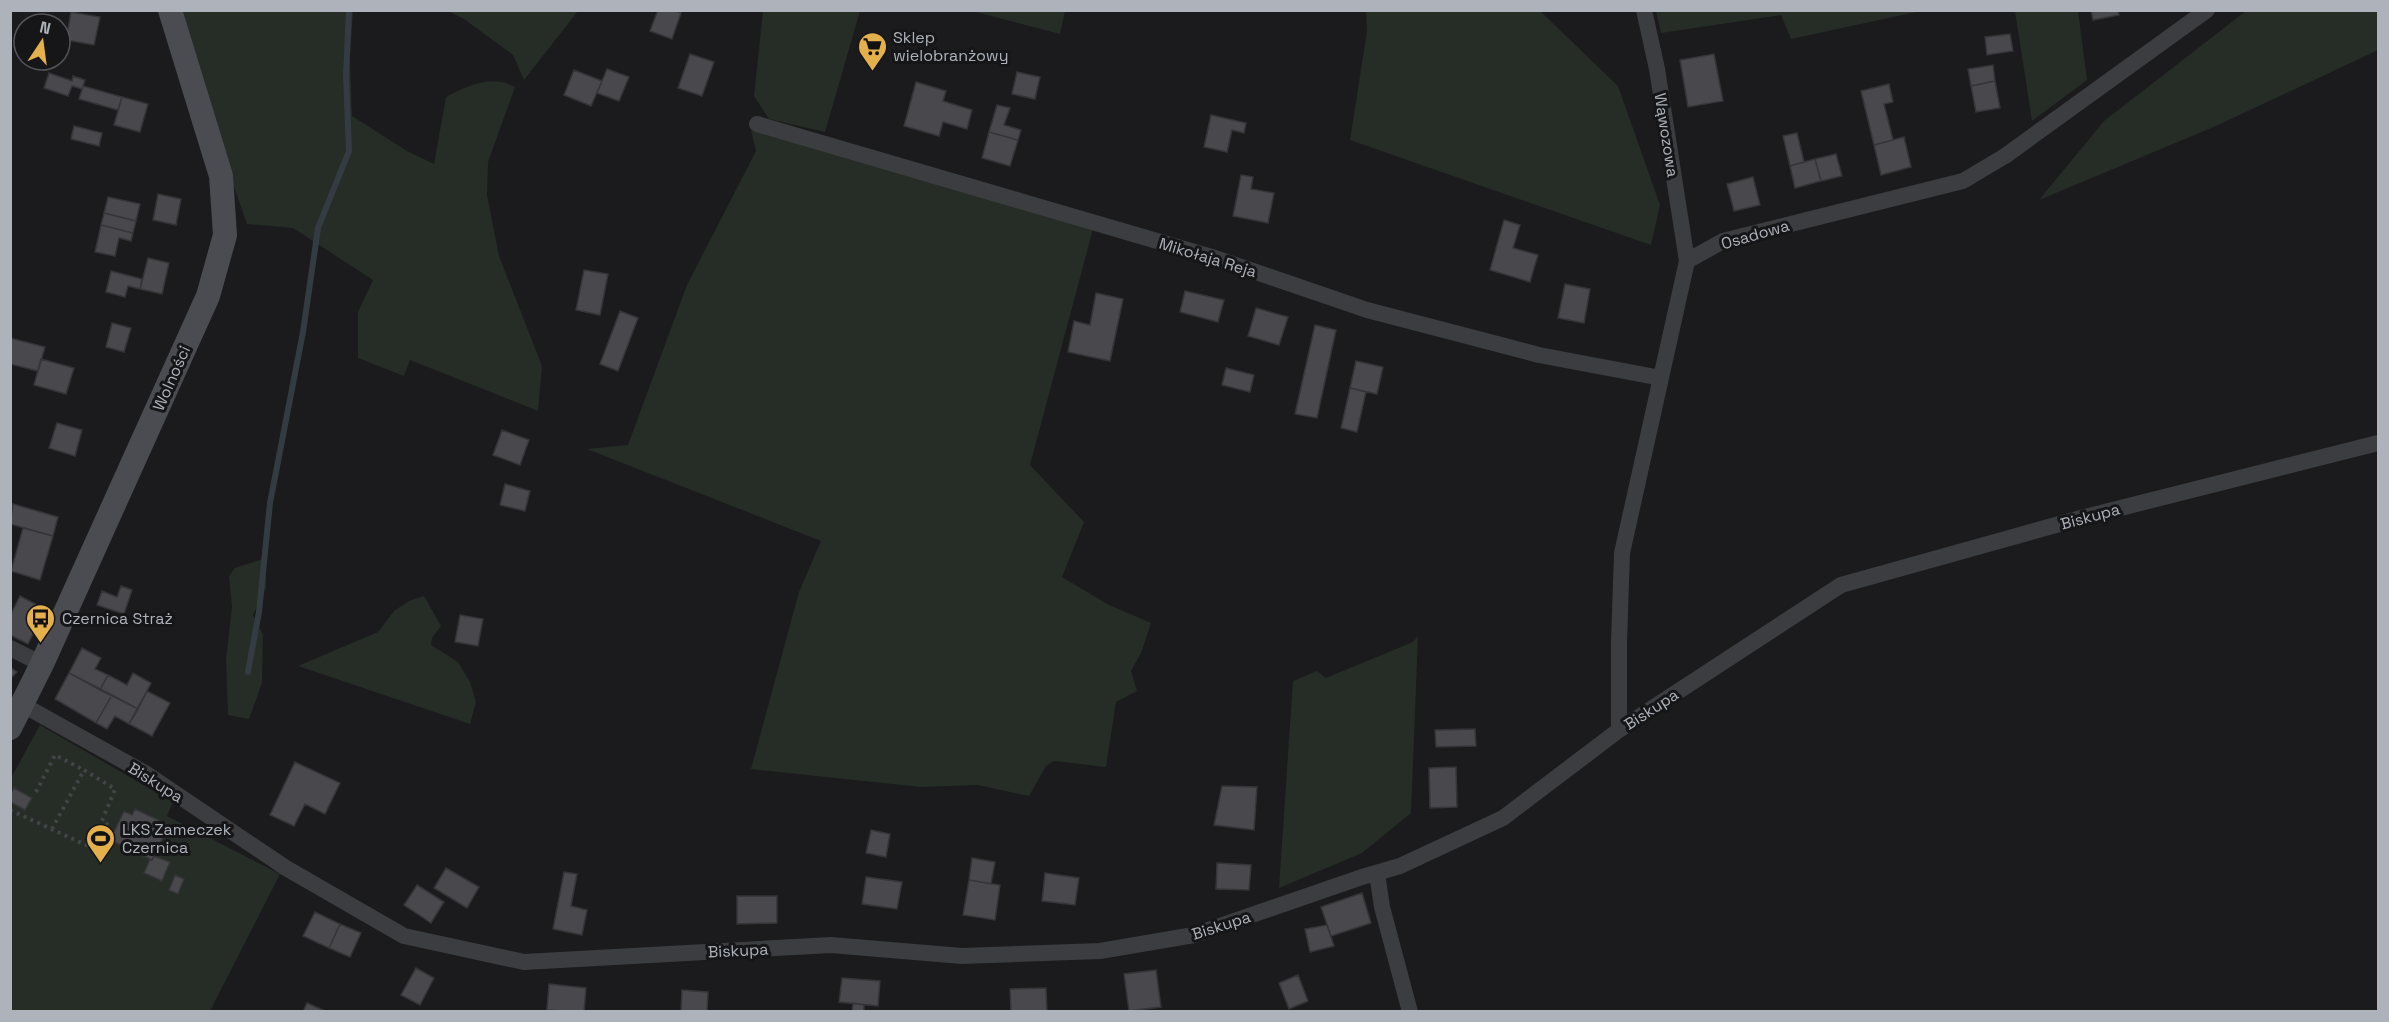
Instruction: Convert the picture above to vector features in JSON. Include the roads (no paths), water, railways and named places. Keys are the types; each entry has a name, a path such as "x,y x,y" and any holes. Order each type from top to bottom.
{"street":[{"name":"Wolności","path":"10,728 42,664 208,296 225,235 221,176 170,10"},
{"name":"Wąwozowa","path":"1644,10 1657,69 1687,261"},
{"name":"Osadowa","path":"1687,261 1723,241 1963,181 2005,156 2207,10"},
{"name":"Mikołaja Reja","path":"757,124 1215,258 1367,310 1539,356 1661,378"},
{"path":"1619,730 1618,642 1622,553 1687,261"},
{"name":"Biskupa","path":"23,705 145,773 286,868 404,936 524,962 831,945 962,956 1100,951 1194,935 1400,866 1503,818 1619,730 1841,585 2081,518 2379,443"},
{"path":"10,648 42,664"},
{"path":"1377,873 1382,907 1410,1011"}],"waterway":[{"path":"248,672 259,612 270,503 303,332 318,228 349,151 346,75 349,10"}],"place":[{"name":"Sklep wielobranżowy","path":"872,72"},
{"name":"Czernica Straż","path":"41,644"},
{"name":"LKS Zameczek Czernica","path":"101,864"}]}
